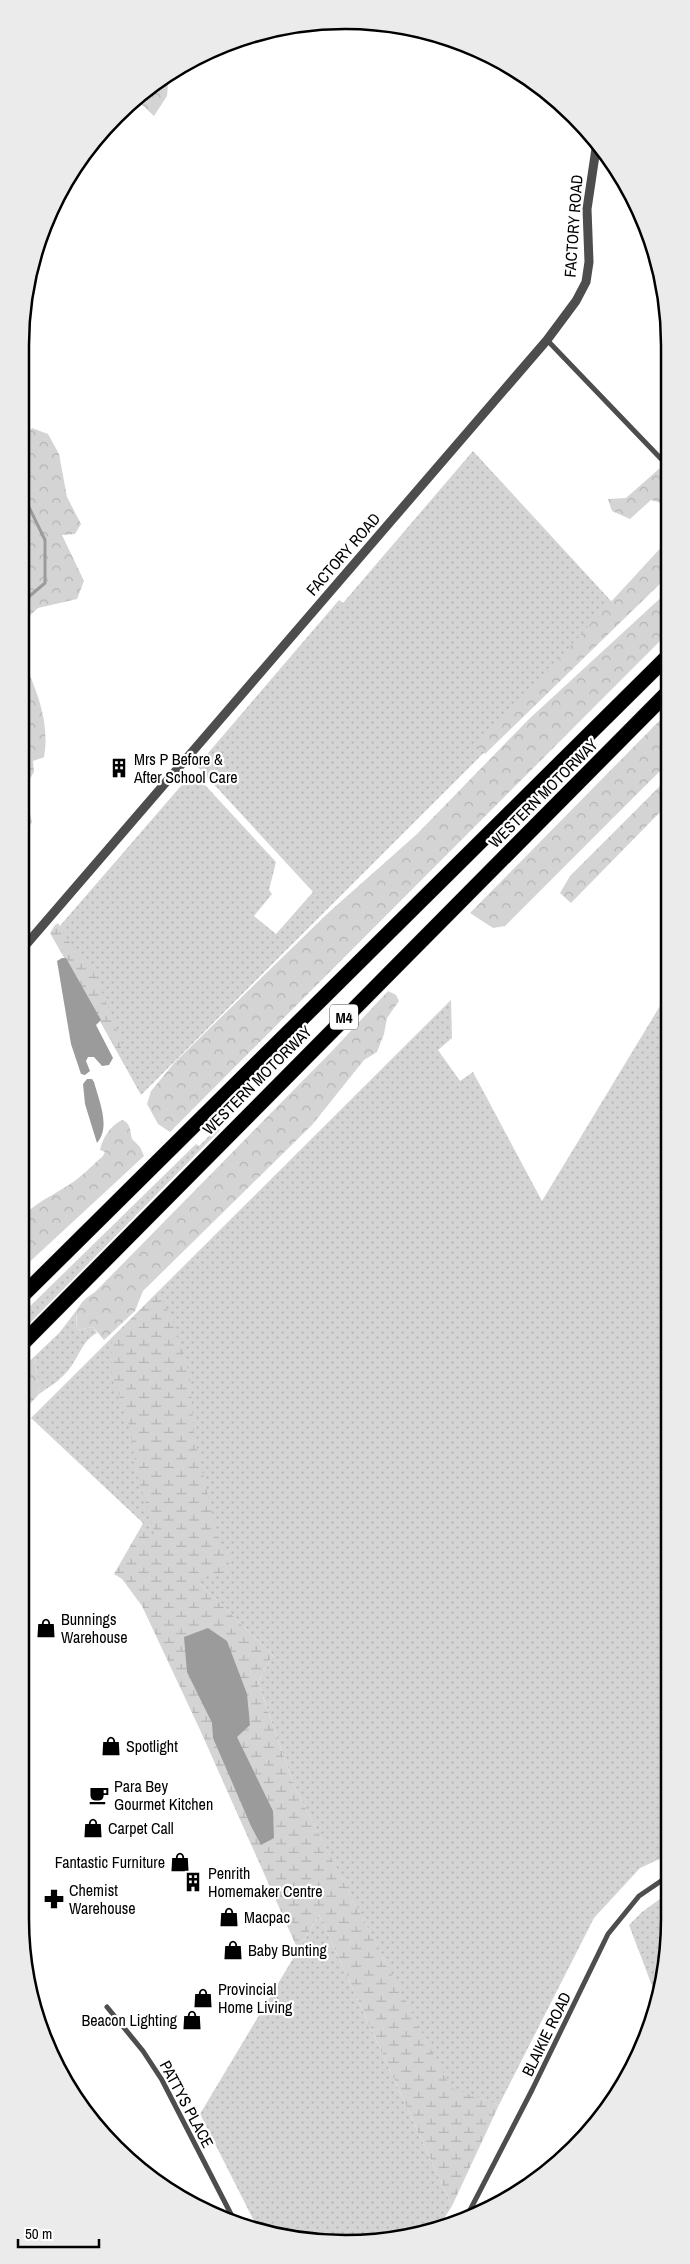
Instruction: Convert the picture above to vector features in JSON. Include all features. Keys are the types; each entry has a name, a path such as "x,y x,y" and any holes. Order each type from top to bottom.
{"highway":[{"name":"WESTERN MOTORWAY","path":"29,1289 661,663"},
{"name":"WESTERN MOTORWAY","path":"29,1336 661,699"}],"street":[{"name":"FACTORY ROAD","path":"29,941 547,340 576,301 586,282 589,262 587,209 596,151"},
{"path":"547,340 661,459"},
{"name":"BLAIKIE ROAD","path":"471,2209 532,2090 608,1934 639,1896 661,1881"},
{"name":"PATTYS PLACE","path":"107,2007 143,2051 157,2073 231,2213"}],"green space":[{"path":"168,83 167,96 154,116 140,103"},
{"path":"32,428 48,434 59,454 67,497 81,524 75,534 62,535 84,581 77,599 38,608 29,616 29,432"},
{"path":"473,451 623,614 141,1095 52,935 193,772 276,862 269,890 272,894 254,916 276,934 313,892 197,766 339,600 343,603"},
{"path":"661,469 661,503 651,500 630,519 612,511 608,499 626,498"},
{"path":"661,548 661,583 485,754 478,746"},
{"path":"661,598 661,640 170,1132 158,1124 147,1104 151,1091 175,1062 328,913 417,834 529,719"},
{"path":"29,674 42,709 45,733 44,757 33,761 34,772 29,780"},
{"path":"661,719 661,770 505,926 493,928 470,913"},
{"path":"661,785 661,811 571,903 560,893 570,876"},
{"path":"29,810 32,822 29,827"},
{"path":"58,923 72,947 97,979 120,1038 121,1052 118,1052 50,933"},
{"path":"388,991 396,995 399,1001 387,1018 384,1034 377,1052 364,1060 312,1125 143,1291 135,1311 104,1340 93,1327 77,1330 77,1312 81,1303 95,1292 333,1050"},
{"path":"451,1000 452,1038 438,1050 460,1081 473,1072 542,1201 661,1004 661,1858 640,1868 594,1918 499,2105 451,2089 294,1786 258,1682 273,1655 141,1527 143,1523 31,1418"},
{"path":"122,1120 129,1125 132,1139 140,1147 144,1156 29,1262 29,1210 75,1181 103,1156 105,1152 100,1150 103,1141 114,1125"},
{"path":"217,1128 220,1130 29,1324 29,1307 196,1144 199,1146"},
{"path":"158,1292 172,1319 190,1376 194,1437 220,1546 230,1558 227,1576 205,1576 200,1584 273,1655 258,1682 294,1786 451,2088 499,2105 452,2206 319,1915 298,1950 201,1732 142,1606 122,1579 114,1574 141,1527 157,1541 137,1474 130,1428 112,1373 112,1338"},
{"path":"79,1307 76,1318 77,1330 93,1327 97,1333 85,1344 63,1376 39,1394 35,1356 60,1332"},
{"path":"35,1356 39,1394 29,1405 29,1362"},
{"path":"661,1898 661,1940 653,1989 629,1925 642,1912"},
{"path":"319,1915 452,2206 444,2219 407,2229 366,2235 304,2233 254,2221 200,2114"}],"shaded area":[{"path":"66,958 101,1020 96,1025 113,1058 109,1065 102,1066 94,1057 88,1057 86,1061 90,1071 85,1075 81,1074 71,1044 57,961"},
{"path":"87,1079 92,1079 94,1082 103,1114 103,1129 97,1143 85,1104 83,1084"},
{"path":"208,1628 227,1641 247,1694 250,1725 237,1737 273,1811 274,1838 261,1845 213,1738 212,1723 187,1672 184,1637"}],"waterway":[{"path":"29,507 45,540 45,583 29,597"}],"place":[{"name":"Mrs P Before & After School Care","path":"119,768"},
{"name":"Bunnings Warehouse","path":"46,1628"},
{"name":"Spotlight","path":"111,1746"},
{"name":"Para Bey Gourmet Kitchen","path":"99,1795"},
{"name":"Carpet Call","path":"93,1828"},
{"name":"Fantastic Furniture","path":"180,1862"},
{"name":"Penrith Homemaker Centre","path":"193,1882"},
{"name":"Chemist Warehouse","path":"54,1899"},
{"name":"Macpac","path":"229,1917"},
{"name":"Baby Bunting","path":"233,1950"},
{"name":"Provincial Home Living","path":"203,1998"},
{"name":"Beacon Lighting","path":"192,2020"}]}
